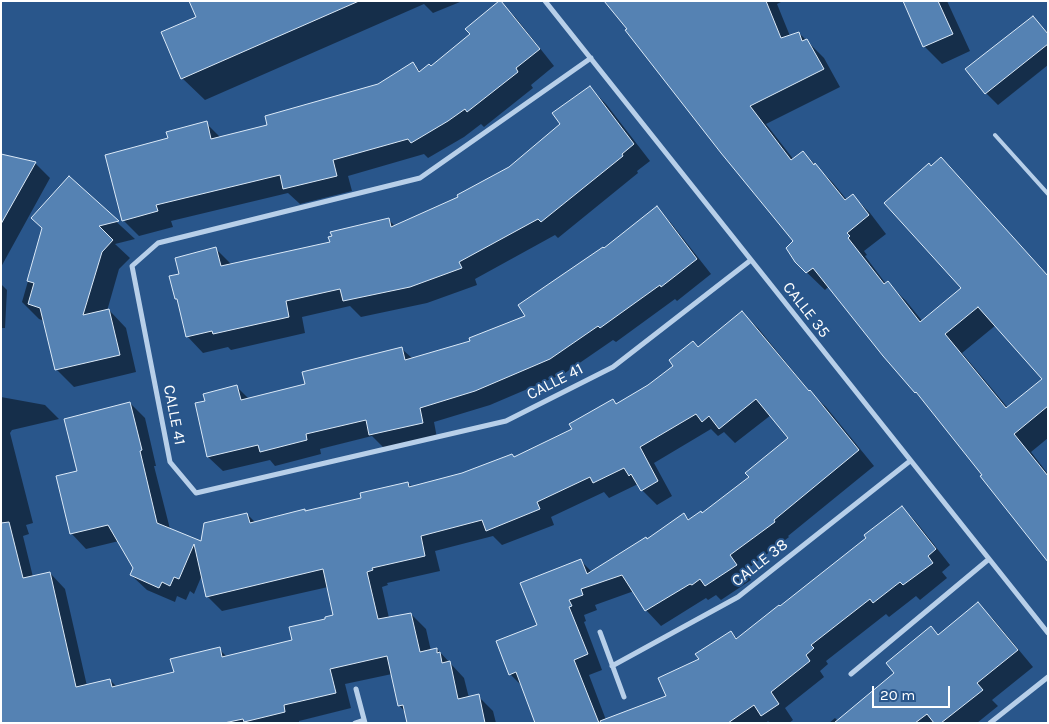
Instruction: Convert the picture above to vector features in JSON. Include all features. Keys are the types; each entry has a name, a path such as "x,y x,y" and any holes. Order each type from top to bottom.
{"street":[{"name":"CALLE 35","path":"545,1 1048,633"},
{"name":"CALLE 41","path":"591,58 420,178 158,243 132,266 170,462 196,493 506,421 613,367 751,260"},
{"name":"CALLE 38","path":"612,666 738,598 910,461"},
{"path":"851,674 989,559"},
{"path":"600,632 624,698"},
{"path":"990,723 1048,677"},
{"path":"355,723 364,722 356,688"}],"lane":[{"path":"995,136 1048,194"}],"building":[{"path":"189,1 359,1 181,79 161,32 196,17"},
{"path":"501,1 540,49 516,68 518,72 467,112 465,109 411,143 408,139 333,160 337,176 283,189 280,175 156,205 158,211 122,221 105,155 168,138 166,132 207,121 211,139 267,125 265,116 378,84 413,62 419,72 429,64 431,66 470,34 465,29"},
{"path":"604,1 766,1 781,38 799,32 802,41 807,39 824,69 750,106 791,160 803,151 845,200 853,194 869,215 847,233 850,236 848,238 884,284 888,281 920,322 961,288 884,203 929,163 931,166 941,157 1048,276 1048,406 1014,434 1048,476 1048,562 916,392 883,356 813,268 806,273 795,262 786,248 793,241 721,153 625,30 627,29","holes":["978,307 1042,379 1006,408 945,334"]},
{"path":"903,1 938,1 953,34 923,47"},
{"path":"1033,16 1048,34 1048,44 985,94 965,69"},
{"path":"590,86 634,144 622,154 623,156 541,222 538,219 459,262 462,268 410,287 343,301 340,289 286,301 289,317 213,334 212,331 186,337 177,299 175,299 169,276 179,274 175,258 216,247 221,266 330,242 328,237 332,236 330,232 389,218 391,227 458,197 457,195 509,167 560,124 552,113"},
{"path":"1,154 36,162 1,224"},
{"path":"69,176 119,221 99,226 113,240 102,252 83,315 109,309 120,355 55,370 40,308 28,304 34,283 27,281 42,228 31,218"},
{"path":"657,206 697,259 661,287 660,285 600,328 598,326 550,359 475,391 420,408 423,423 369,435 366,420 306,434 307,440 260,452 258,445 207,457 195,403 205,401 203,394 237,385 241,400 305,384 302,372 402,347 405,360 470,341 469,338 525,316 518,305 604,248"},
{"path":"742,311 859,450 774,520 775,522 730,555 737,565 705,586 700,579 645,611 622,575 581,589 583,595 569,600 572,606 569,607 588,654 574,660 599,723 535,723 516,672 509,675 496,641 537,625 520,583 581,559 587,574 646,537 647,539 684,513 688,520 701,511 702,513 749,477 745,473 788,438 756,399 719,429 709,416 702,422 696,414 640,447 658,481 641,491 631,474 629,476 624,468 593,483 590,477 537,502 540,509 486,531 482,520 421,536 425,556 372,568 373,570 367,572 378,619 411,613 420,652 437,648 437,653 440,652 442,663 450,661 458,699 479,694 485,723 407,723 403,705 398,706 387,656 330,669 336,693 284,705 285,712 244,722 243,719 224,723 1,723 1,523 9,522 23,578 50,572 76,687 110,679 112,687 174,672 170,659 220,647 222,657 292,640 289,627 325,619 325,617 333,615 323,569 206,597 194,544 179,579 174,577 170,586 162,582 159,588 130,575 133,568 108,525 70,534 56,476 77,471 64,419 130,402 157,523 201,541 204,523 247,513 250,523 305,509 305,511 361,498 360,493 408,482 409,487 462,473 512,454 514,457 572,429 569,424 613,399 616,404 648,385 673,366 669,360 693,341 698,347"},
{"path":"902,506 936,549 928,556 933,563 903,585 900,582 873,603 870,599 811,645 814,648 806,655 810,661 771,692 779,704 761,716 754,705 728,723 601,723 600,721 666,696 658,678 699,659 695,654 731,631 736,639 866,538 864,535"},
{"path":"978,602 1018,650 977,683 983,690 941,723 934,723 927,714 915,723 834,723 894,673 886,663 931,626 938,635"}]}
